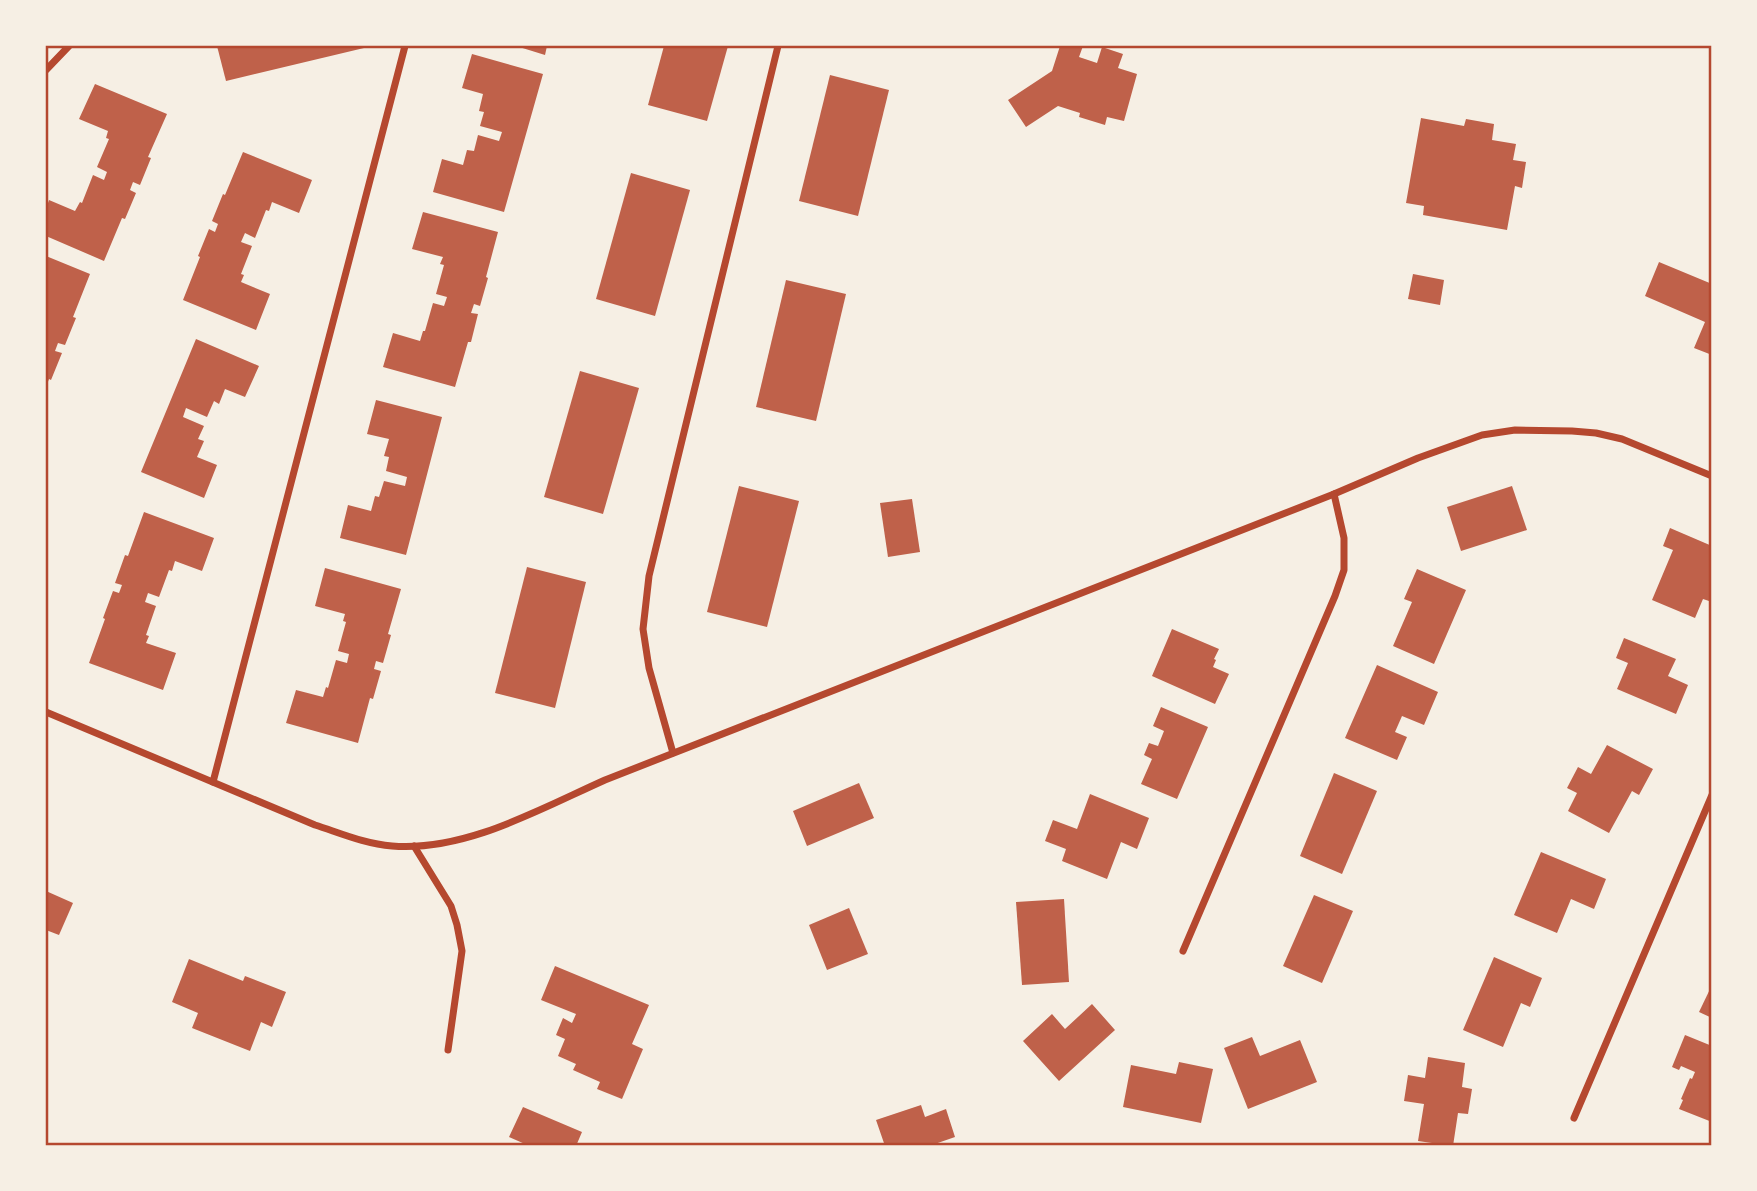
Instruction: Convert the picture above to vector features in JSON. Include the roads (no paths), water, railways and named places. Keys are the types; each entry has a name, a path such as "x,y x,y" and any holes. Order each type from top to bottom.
{"street":[{"path":"46,70 69,46"},
{"path":"213,782 405,46"},
{"path":"673,753 649,668 643,629 649,576 778,46"},
{"path":"46,712 315,825 358,840 392,846 428,846 494,830 605,780 1482,435 1515,430 1596,433 1622,439 1712,476"},
{"path":"1183,951 1344,570 1343,538 1334,494"},
{"path":"1574,1118 1712,795"},
{"path":"414,846 451,906 462,951 448,1050"}]}
